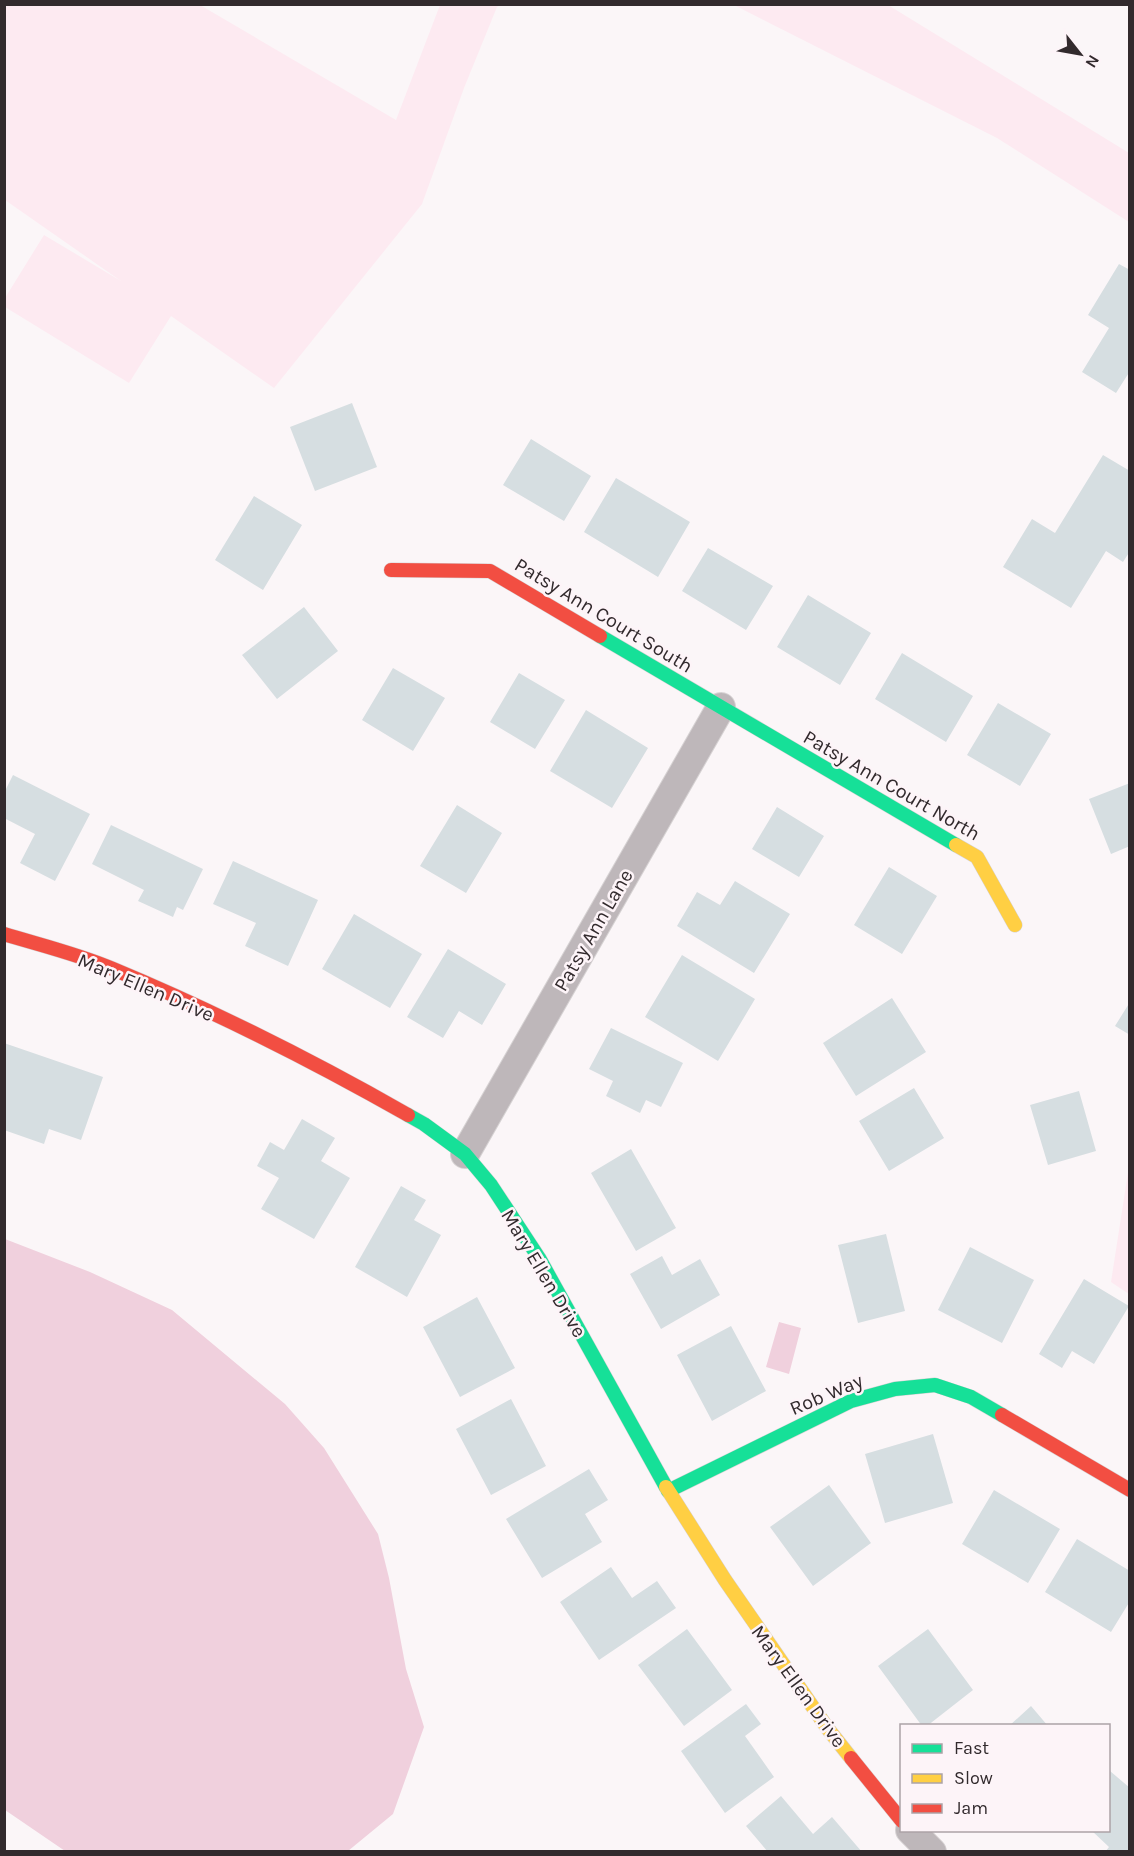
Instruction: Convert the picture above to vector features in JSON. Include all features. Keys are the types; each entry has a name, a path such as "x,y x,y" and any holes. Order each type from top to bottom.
{"street":[{"name":"Patsy Ann Court South","path":"391,570 490,571 721,707"},
{"name":"Patsy Ann Court North","path":"721,707 977,857 1015,925"},
{"name":"Patsy Ann Lane","path":"465,1154 721,707"},
{"name":"Mary Ellen Drive","path":"4,934 111,968 200,1008 325,1068 424,1124 465,1154 491,1185 539,1258 668,1491 725,1580 828,1729 900,1819"},
{"name":"Rob Way","path":"668,1491 851,1401 895,1389 935,1385 971,1397 1130,1490"},
{"path":"912,1832 932,1851"}],"shaded area":[{"path":"5,4 200,5 396,120 440,5 500,5 497,7 464,88 422,204 274,388 171,316 129,383 5,307 5,298 44,235 121,281 5,200"},
{"path":"734,5 888,5 1129,153 1129,222 997,138"},
{"path":"1129,1166 1130,1294 1111,1282"},
{"path":"5,1239 90,1272 172,1310 285,1404 324,1448 378,1534 389,1578 406,1669 424,1727 393,1814 348,1851 65,1851 5,1810"},
{"path":"779,1322 801,1328 789,1374 766,1367"}],"building":[{"path":"1119,264 1130,270 1130,371 1116,393 1082,372 1109,328 1088,315"},
{"path":"352,403 377,467 315,491 290,427"},
{"path":"531,439 591,476 564,521 503,485"},
{"path":"1103,455 1130,471 1130,551 1123,562 1106,551 1071,608 1003,567 1032,519 1055,533"},
{"path":"616,478 690,522 658,577 584,532"},
{"path":"254,496 302,525 263,590 215,560"},
{"path":"708,548 773,586 746,630 682,591"},
{"path":"808,595 871,633 840,685 777,647"},
{"path":"304,607 338,651 277,699 242,655"},
{"path":"902,653 973,696 946,742 875,699"},
{"path":"393,668 445,698 413,751 362,720"},
{"path":"519,673 565,700 535,749 490,722"},
{"path":"998,703 1051,734 1020,786 967,755"},
{"path":"586,710 648,748 612,808 550,771"},
{"path":"13,775 90,814 55,881 20,863 35,834 4,818 4,793"},
{"path":"1130,783 1130,846 1111,854 1089,799"},
{"path":"457,805 502,833 466,893 420,866"},
{"path":"777,807 824,836 799,877 752,849"},
{"path":"111,825 203,869 183,910 177,907 173,917 138,901 144,890 92,864"},
{"path":"233,861 318,900 288,966 245,946 256,923 213,904"},
{"path":"889,867 937,896 902,954 854,925"},
{"path":"735,881 790,914 754,973 677,926 697,892 720,905"},
{"path":"354,914 422,954 390,1008 322,969"},
{"path":"448,949 506,984 482,1025 459,1011 443,1038 407,1017"},
{"path":"682,955 755,999 718,1061 645,1017"},
{"path":"892,998 926,1052 856,1096 823,1043"},
{"path":"1130,1002 1130,1035 1115,1026"},
{"path":"611,1028 683,1063 661,1107 646,1100 640,1113 606,1096 613,1081 589,1069"},
{"path":"4,1043 103,1077 81,1140 49,1129 44,1144 4,1130"},
{"path":"914,1088 944,1138 889,1171 859,1121"},
{"path":"1079,1091 1096,1151 1048,1165 1030,1105"},
{"path":"302,1119 335,1138 321,1161 350,1178 314,1239 261,1209 279,1178 257,1166 270,1142 284,1150"},
{"path":"631,1149 676,1228 636,1251 591,1173"},
{"path":"401,1186 426,1200 414,1220 441,1235 407,1297 355,1267"},
{"path":"886,1234 905,1311 858,1323 838,1245"},
{"path":"970,1247 1034,1280 1002,1343 938,1310"},
{"path":"662,1256 672,1275 700,1259 720,1295 661,1329 630,1274"},
{"path":"1084,1279 1129,1306 1094,1364 1072,1351 1062,1368 1039,1354"},
{"path":"477,1297 515,1368 460,1397 423,1327"},
{"path":"731,1326 766,1391 712,1421 677,1355"},
{"path":"511,1399 546,1466 491,1495 456,1429"},
{"path":"933,1434 953,1503 885,1523 865,1454"},
{"path":"589,1469 608,1500 585,1514 602,1542 542,1578 506,1519"},
{"path":"829,1485 871,1543 813,1586 770,1527"},
{"path":"994,1490 1060,1529 1028,1583 962,1544"},
{"path":"1077,1539 1130,1571 1130,1601 1111,1632 1045,1592"},
{"path":"611,1567 632,1598 657,1581 676,1608 599,1660 560,1602"},
{"path":"687,1629 732,1690 684,1726 638,1665"},
{"path":"928,1629 973,1690 930,1724 921,1724 878,1666"},
{"path":"746,1704 761,1724 745,1736 774,1777 725,1813 681,1751"},
{"path":"1031,1706 1046,1724 1011,1724"},
{"path":"1110,1771 1130,1788 1130,1852 1105,1852 1109,1847 1093,1832 1110,1832"},
{"path":"781,1796 813,1834 832,1817 862,1852 768,1852 746,1826"}],"traffic: fast":[{"path":"600,636 956,845"},
{"path":"408,1115 465,1154 491,1185 539,1258 666,1487"},
{"path":"668,1491 851,1401 895,1389 935,1385 971,1397 1002,1415"}],"traffic: slow":[{"path":"956,845 977,857 1015,925"},
{"path":"666,1487 725,1580 828,1729 851,1758"}],"traffic: jam":[{"path":"391,570 490,571 600,636"},
{"path":"4,934 73,954 151,985 300,1056 408,1115"},
{"path":"1002,1415 1130,1490"},
{"path":"851,1758 900,1819"}]}
